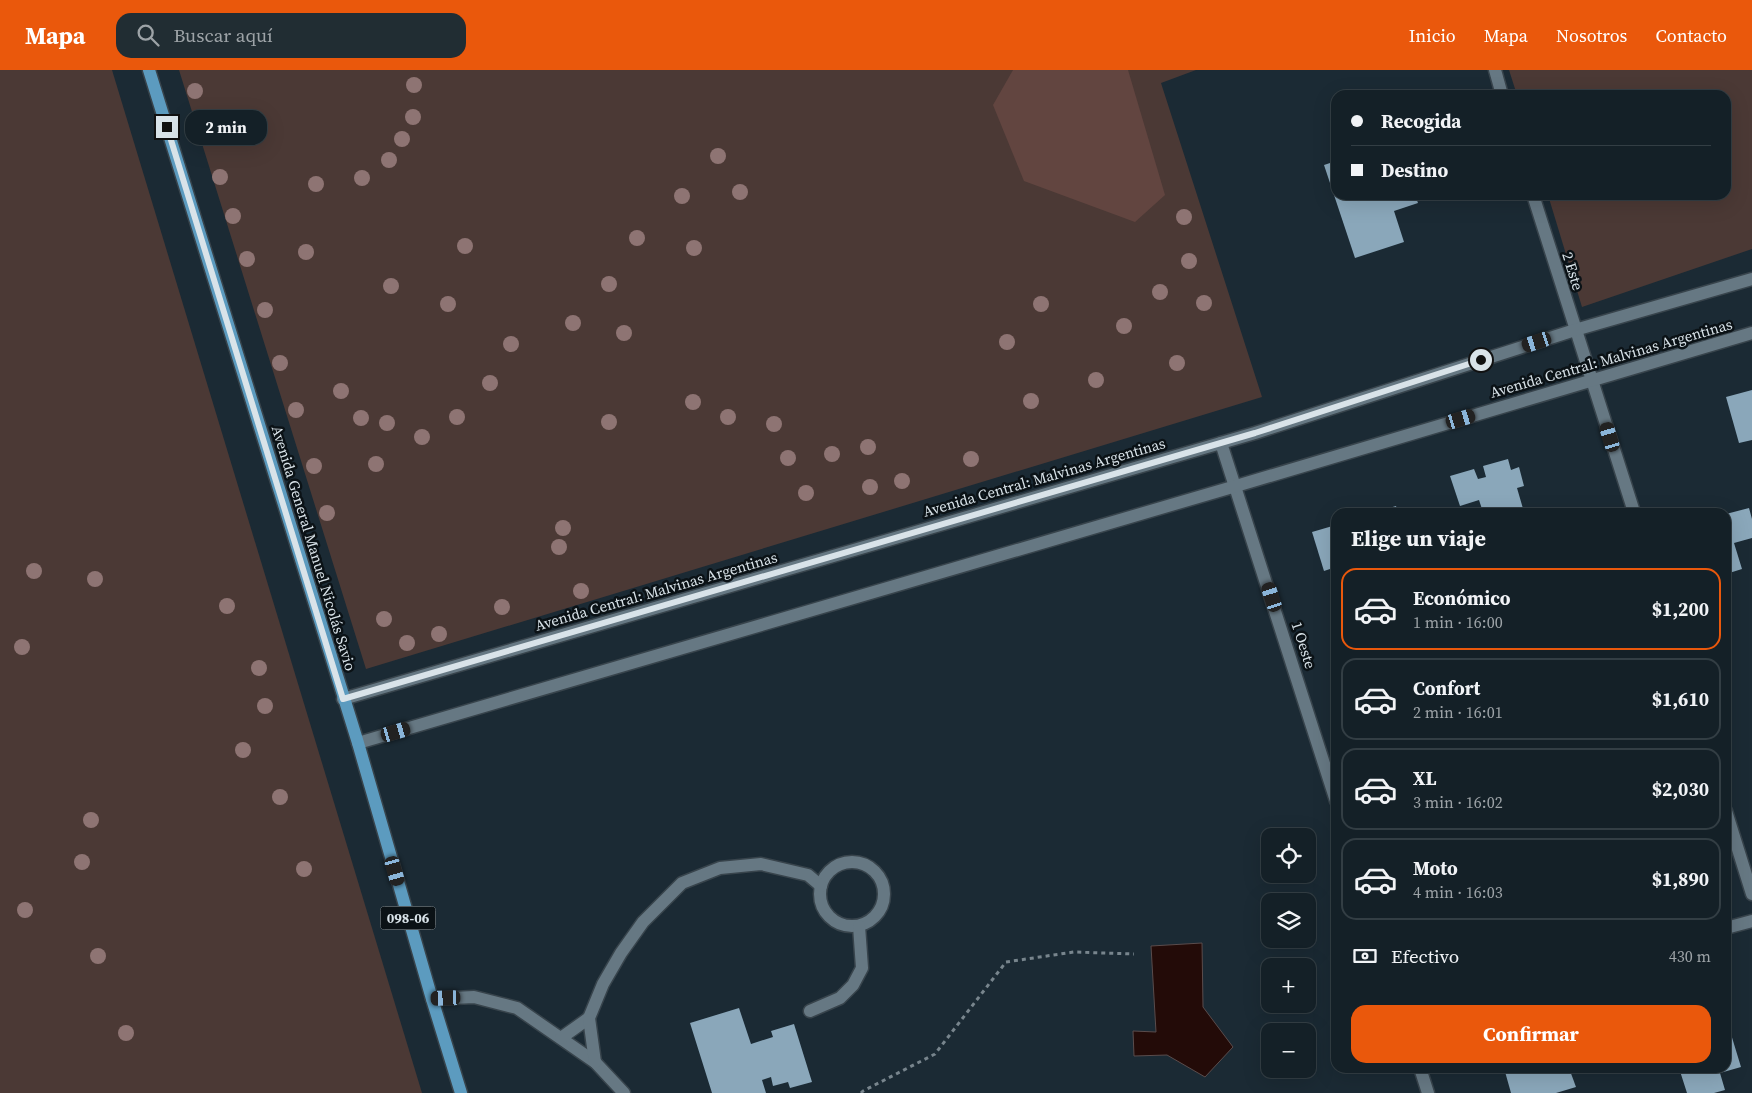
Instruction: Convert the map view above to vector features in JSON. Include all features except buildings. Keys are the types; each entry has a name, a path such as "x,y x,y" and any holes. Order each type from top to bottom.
{"main road":[{"name":"Avenida General Manuel Nicolás Savio","path":"150,70 358,743 461,1093"},
{"path":"1495,70 1501,90"},
{"name":"2 Este","path":"1535,200 1633,508"},
{"name":"Avenida Central: Malvinas Argentinas","path":"343,699 1221,443 1575,330 1752,279"},
{"name":"Avenida Central: Malvinas Argentinas","path":"358,743 1752,333"},
{"name":"1 Oeste","path":"1221,443 1331,785"},
{"path":"1731,827 1752,894"},
{"path":"844,863 861,863 876,872 884,887 883,904 874,918 859,926 843,925 835,922 829,916 821,902 821,886 830,871 844,863"},
{"path":"594,1062 589,1018 603,984 621,953 644,922 682,883 720,868 761,864 808,875 821,886"},
{"path":"1731,927 1752,921"},
{"path":"810,1010 840,998 854,985 862,968 859,926"},
{"path":"432,999 474,997 517,1008 594,1062 624,1093"},
{"path":"562,1038 589,1018"},
{"path":"1422,1073 1428,1093"}],"path":[{"path":"861,1093 863,1090 935,1054 1006,962 1074,952 1134,954"}],"shaded area":[{"path":"0,70 112,70 422,1093 0,1093"},
{"path":"179,70 1196,70 1161,83 1262,397 366,669"},
{"path":"1013,70 1128,70 1165,195 1135,222 1024,181 993,105"},
{"path":"1509,70 1752,70 1752,249 1582,307 1550,200 1731,200 1731,90 1515,90"},
{"path":"1202,943 1203,1007 1233,1047 1205,1077 1167,1055 1134,1056 1133,1031 1156,1032 1151,946"}],"route":[{"path":"167,127 343,699 1255,433 1481,360"}]}
